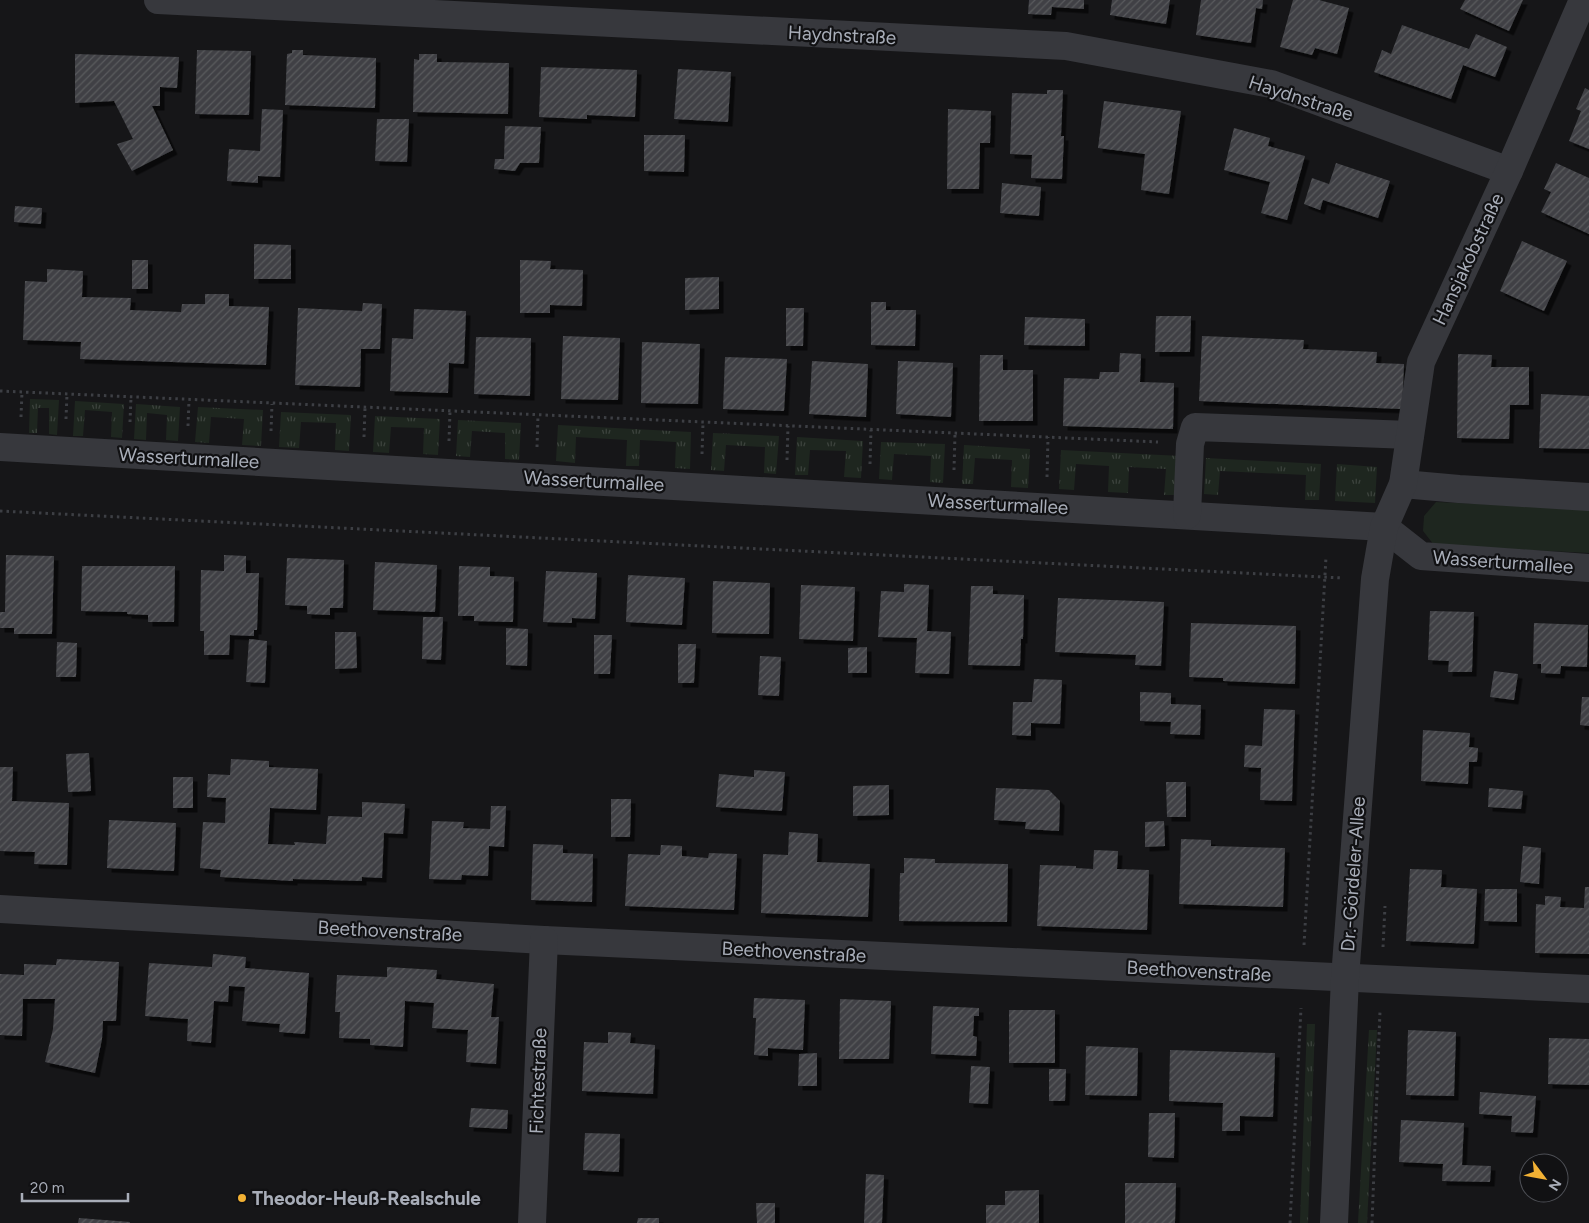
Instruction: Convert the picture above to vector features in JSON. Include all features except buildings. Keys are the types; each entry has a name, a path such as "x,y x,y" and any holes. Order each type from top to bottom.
{"street":[{"name":"Haydnstraße","path":"158,0 1066,46 1271,84 1509,171"},
{"name":"Hansjakobstraße","path":"1384,527 1403,484 1421,362 1509,171 1583,0"},
{"path":"1187,515 1190,444 1196,427 1410,435"},
{"name":"Wasserturmallee","path":"0,447 1384,527 1421,556 1589,568"},
{"path":"1403,484 1589,498"},
{"name":"Dr.-Gördeler-Allee","path":"1334,1223 1345,978 1375,579 1384,527"},
{"name":"Beethovenstraße","path":"0,909 544,940 1589,989"},
{"name":"Fichtestraße","path":"532,1223 544,940"}],"path":[{"path":"0,392 1190,444"},
{"path":"1045,507 1048,438"},
{"path":"0,511 1375,579"},
{"path":"1290,1223 1327,523"},
{"path":"1372,1223 1381,978 1386,899"}],"green space":[{"path":"30,399 59,400 57,435 49,434 49,408 38,408 37,433 29,433"},
{"path":"75,401 124,404 122,438 111,437 112,412 85,410 83,436 73,436"},
{"path":"136,404 180,407 178,441 166,440 167,415 147,413 146,440 134,439"},
{"path":"198,407 263,410 261,446 242,445 244,419 211,417 209,443 195,442"},
{"path":"281,412 351,415 349,451 335,450 336,423 301,422 299,448 279,447"},
{"path":"375,416 440,419 438,455 423,454 424,428 391,427 389,453 373,452"},
{"path":"458,420 521,423 519,460 505,459 505,433 472,431 470,457 456,456"},
{"path":"558,425 691,432 690,469 675,468 676,442 640,440 639,466 626,466 627,440 576,437 575,463 556,461"},
{"path":"713,433 779,436 776,474 764,473 765,447 726,445 724,471 711,470"},
{"path":"797,437 863,441 861,478 844,477 846,451 810,450 808,475 795,475"},
{"path":"881,442 945,444 943,483 930,482 931,456 894,454 892,480 879,479"},
{"path":"964,445 1030,449 1028,488 1011,487 1012,460 975,458 973,484 962,484"},
{"path":"1061,450 1181,456 1178,495 1164,495 1166,469 1129,467 1128,493 1108,492 1109,466 1076,464 1074,490 1059,489"},
{"path":"1206,458 1321,464 1319,500 1305,500 1306,475 1220,471 1218,495 1204,494"},
{"path":"1337,464 1377,467 1375,503 1335,501"},
{"path":"1436,502 1589,509 1589,553 1434,545 1423,531 1424,516"},
{"path":"1307,1024 1315,1024 1308,1223 1300,1223"},
{"path":"1369,1030 1377,1030 1367,1223 1358,1223"}],"place":[{"name":"Theodor-Heuß-Realschule","path":"242,1198"}]}
